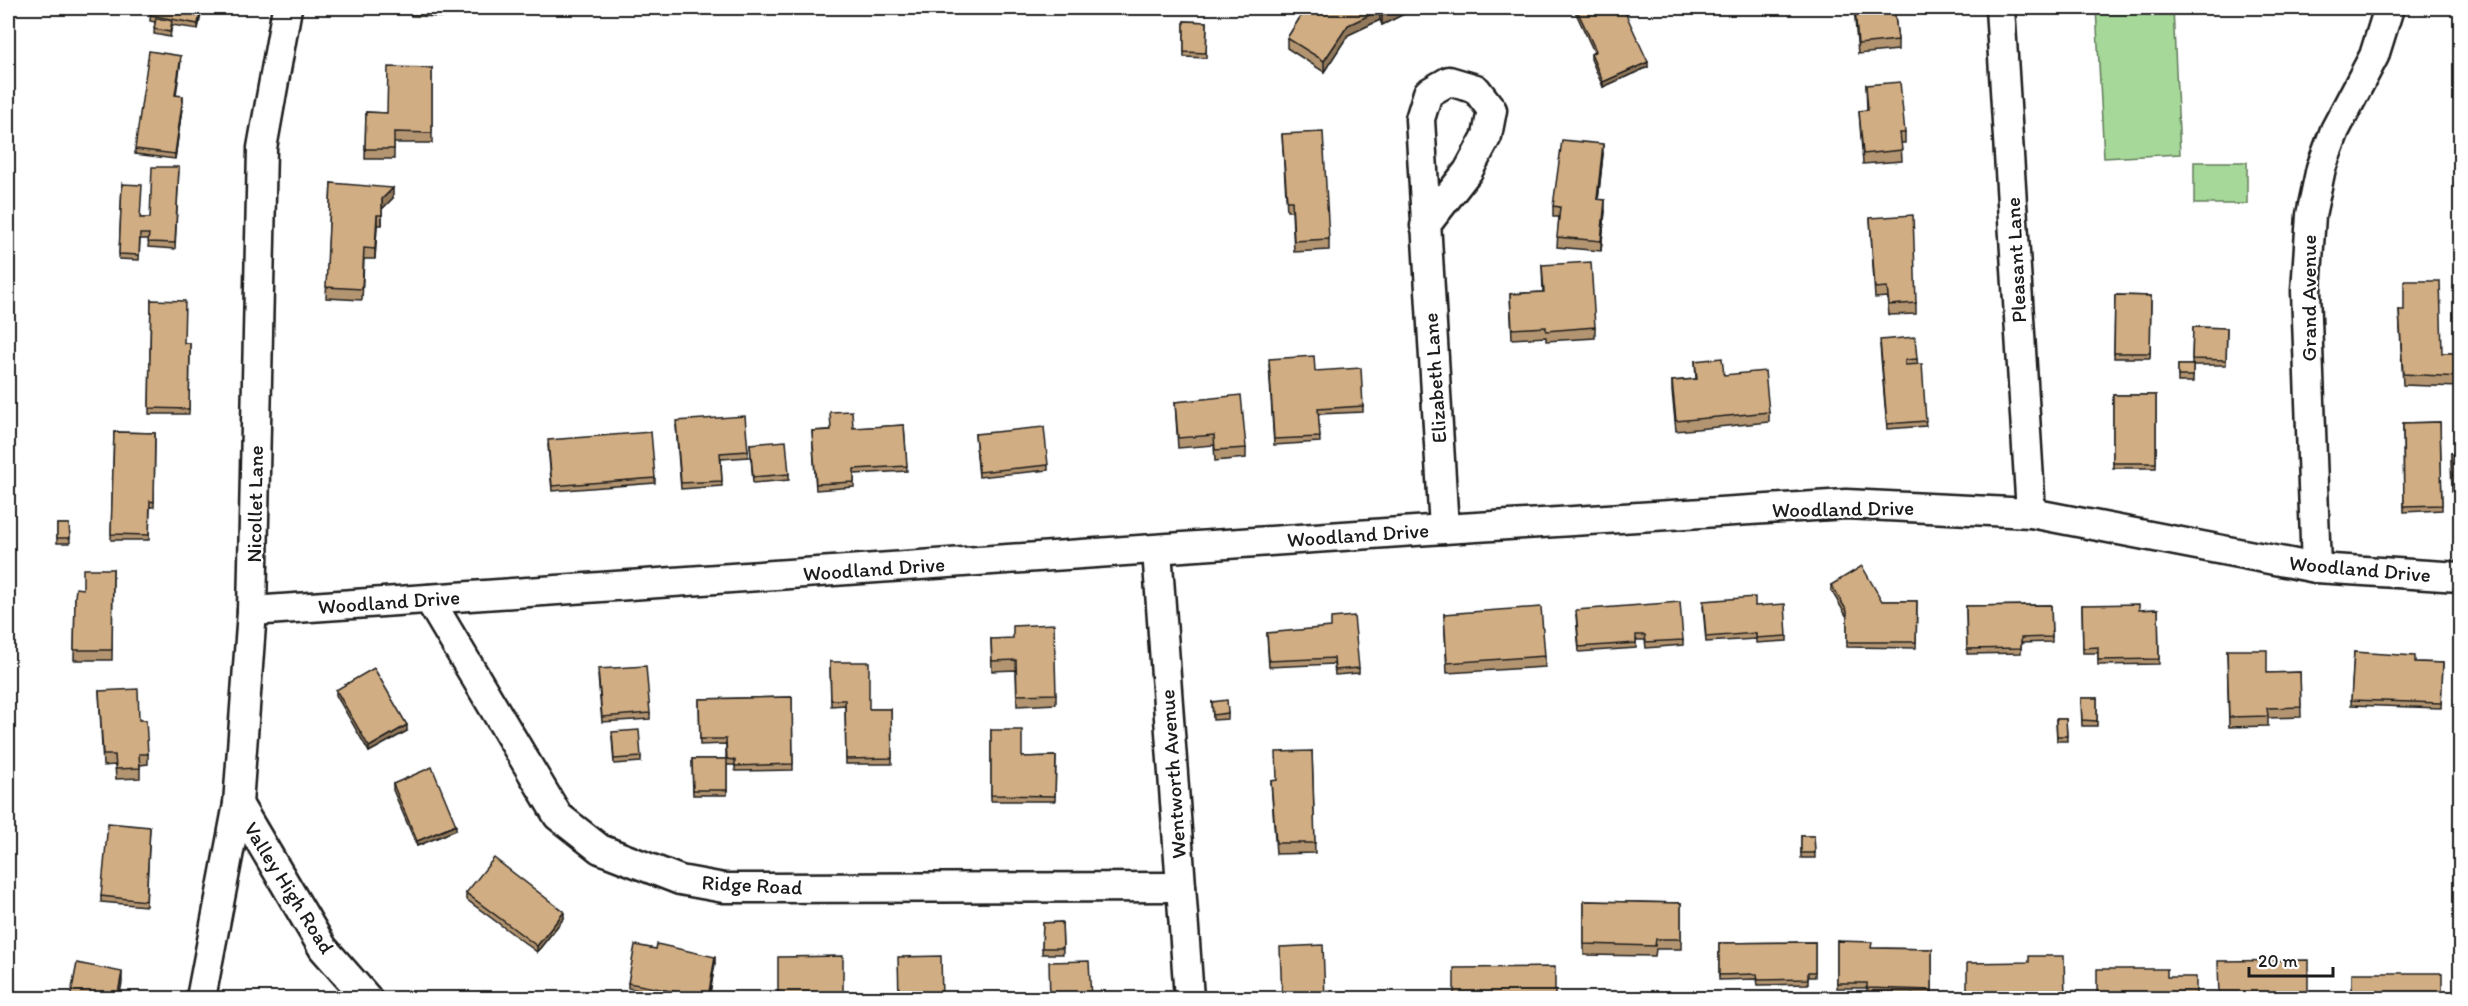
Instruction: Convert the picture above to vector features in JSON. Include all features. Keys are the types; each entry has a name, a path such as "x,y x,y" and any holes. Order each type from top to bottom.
{"street":[{"name":"Nicollet Lane","path":"201,999 238,804 252,611 262,148 287,8"},
{"name":"Pleasant Lane","path":"2000,8 2031,513"},
{"name":"Grand Avenue","path":"2316,568 2306,291 2311,214 2321,168 2335,130 2374,56 2390,8"},
{"name":"Elizabeth Lane","path":"1425,226 1444,529"},
{"name":"Woodland Drive","path":"252,611 1444,529 1846,504 2031,513 2316,568 2460,577"},
{"name":"Wentworth Avenue","path":"1157,550 1189,999"},
{"name":"Ridge Road","path":"429,599 558,816 600,849 680,880 724,888 1181,886"},
{"name":"Valley High Road","path":"238,804 323,948 367,999"}],"green space":[{"path":"2096,8 2173,8 2180,154 2104,158"},
{"path":"2194,162 2247,162 2247,204 2194,204"}],"building":[{"path":"151,8 201,8 198,24 150,15"},
{"path":"412,8 450,8 450,11 411,11"},
{"path":"1306,8 1396,8 1382,14 1380,10 1348,25 1324,61 1287,38"},
{"path":"1576,8 1623,8 1648,62 1603,82 1591,54 1596,51"},
{"path":"1855,8 1894,8 1898,40 1858,44"},
{"path":"156,18 172,21 170,32 154,29"},
{"path":"1184,21 1207,22 1206,53 1184,52"},
{"path":"149,51 181,56 175,95 183,96 175,154 135,149"},
{"path":"388,67 432,68 432,133 394,132 394,149 365,149 366,112 387,113"},
{"path":"1900,82 1905,133 1900,133 1902,150 1863,154 1859,111 1868,110 1866,85"},
{"path":"1323,132 1329,239 1294,241 1292,201 1287,201 1282,134"},
{"path":"1562,140 1603,144 1597,199 1605,200 1601,241 1557,237 1560,207 1553,206"},
{"path":"152,167 179,167 175,243 148,242 149,234 140,234 139,255 119,254 122,184 142,185 140,218 150,218"},
{"path":"331,183 393,188 382,199 382,215 377,215 375,249 364,248 362,289 326,287"},
{"path":"1913,215 1916,303 1889,305 1887,287 1875,288 1870,218"},
{"path":"1591,262 1595,327 1546,331 1546,327 1512,329 1510,294 1544,292 1542,265"},
{"path":"2404,281 2440,281 2442,353 2460,353 2460,377 2403,374 2399,310 2404,310"},
{"path":"2115,295 2151,296 2150,353 2114,353"},
{"path":"151,300 185,301 184,343 190,343 189,409 149,408"},
{"path":"2193,327 2227,328 2226,360 2192,359"},
{"path":"1915,337 1917,359 1905,360 1905,365 1922,364 1926,421 1887,424 1880,340"},
{"path":"1314,356 1315,371 1361,368 1363,406 1318,409 1320,437 1274,439 1269,359"},
{"path":"1722,358 1724,375 1765,371 1769,412 1676,421 1672,381 1697,379 1695,361"},
{"path":"2178,365 2193,365 2193,376 2178,376"},
{"path":"1241,395 1246,448 1215,450 1214,435 1178,438 1175,402"},
{"path":"2113,395 2156,395 2156,463 2113,463"},
{"path":"852,411 853,428 904,425 907,466 854,469 854,482 816,484 812,431 831,430 830,412"},
{"path":"745,416 748,451 720,453 722,481 681,483 676,421"},
{"path":"2440,422 2442,505 2404,506 2403,423"},
{"path":"1044,427 1048,465 979,472 975,434"},
{"path":"114,432 155,433 154,502 150,501 149,535 111,534"},
{"path":"651,432 655,478 552,486 548,440"},
{"path":"786,441 789,474 753,477 750,444"},
{"path":"2451,453 2460,453 2460,486 2452,486"},
{"path":"57,524 69,524 70,538 57,538"},
{"path":"1862,566 1882,601 1917,601 1916,642 1847,642 1847,611 1831,585"},
{"path":"83,569 113,569 112,650 74,650 76,588 83,589"},
{"path":"1755,597 1755,606 1785,604 1787,636 1756,638 1756,633 1706,637 1703,601"},
{"path":"1680,602 1683,640 1646,642 1645,635 1636,635 1636,643 1579,647 1576,610"},
{"path":"2139,604 2139,610 2158,609 2159,659 2098,660 2098,647 2083,648 2082,605"},
{"path":"2051,605 2052,637 2021,638 2021,648 1967,649 1966,606"},
{"path":"1541,607 1545,656 1447,663 1444,614"},
{"path":"1354,616 1359,668 1335,670 1334,658 1269,661 1267,633 1331,627 1331,618"},
{"path":"1054,624 1056,694 1017,695 1016,660 992,661 991,639 1013,638 1013,626"},
{"path":"2227,650 2267,650 2267,673 2300,672 2301,707 2267,708 2268,716 2229,717"},
{"path":"2354,652 2415,656 2415,662 2443,663 2441,703 2351,700"},
{"path":"830,662 869,662 869,709 891,709 892,758 846,759 845,700 831,700"},
{"path":"646,666 650,713 602,717 598,669"},
{"path":"374,668 407,725 369,747 336,690"},
{"path":"138,689 139,720 146,720 148,754 139,754 140,768 116,769 115,755 103,755 99,691"},
{"path":"792,697 793,764 735,766 735,760 727,759 726,739 700,739 699,699"},
{"path":"2081,698 2097,698 2097,721 2082,720"},
{"path":"1227,700 1228,713 1213,715 1212,702"},
{"path":"2056,719 2066,719 2067,736 2057,736"},
{"path":"639,730 641,757 614,759 612,732"},
{"path":"991,730 1022,730 1022,757 1056,756 1055,796 991,795"},
{"path":"1312,751 1315,843 1276,843 1271,781 1277,780 1276,752"},
{"path":"692,759 727,759 727,790 693,790"},
{"path":"432,767 456,825 417,841 393,784"},
{"path":"108,823 150,827 146,901 101,896"},
{"path":"1801,836 1814,836 1815,853 1801,853"},
{"path":"494,858 564,912 537,946 466,893"},
{"path":"1584,901 1681,903 1681,939 1656,939 1655,946 1584,944"},
{"path":"1062,922 1063,948 1042,948 1043,923"},
{"path":"1837,941 1872,942 1871,948 1932,949 1932,990 1867,988 1867,983 1837,983"},
{"path":"1815,942 1815,972 1808,972 1808,979 1758,980 1757,974 1719,975 1719,943"},
{"path":"657,944 715,957 708,998 628,983 635,945 656,949"},
{"path":"1323,945 1325,999 1282,999 1280,947"},
{"path":"843,956 843,999 778,999 778,957"},
{"path":"941,956 942,999 899,999 898,957"},
{"path":"2029,956 2064,956 2065,999 1967,999 1967,963 2029,962"},
{"path":"2308,960 2308,999 2219,999 2218,961"},
{"path":"1089,961 1091,999 1050,999 1049,962"},
{"path":"77,963 122,972 117,999 70,999"},
{"path":"1555,967 1555,999 1454,999 1454,968"},
{"path":"2097,969 2167,969 2167,977 2196,977 2196,999 2097,999"},
{"path":"2352,973 2442,973 2442,999 2352,999"}]}
